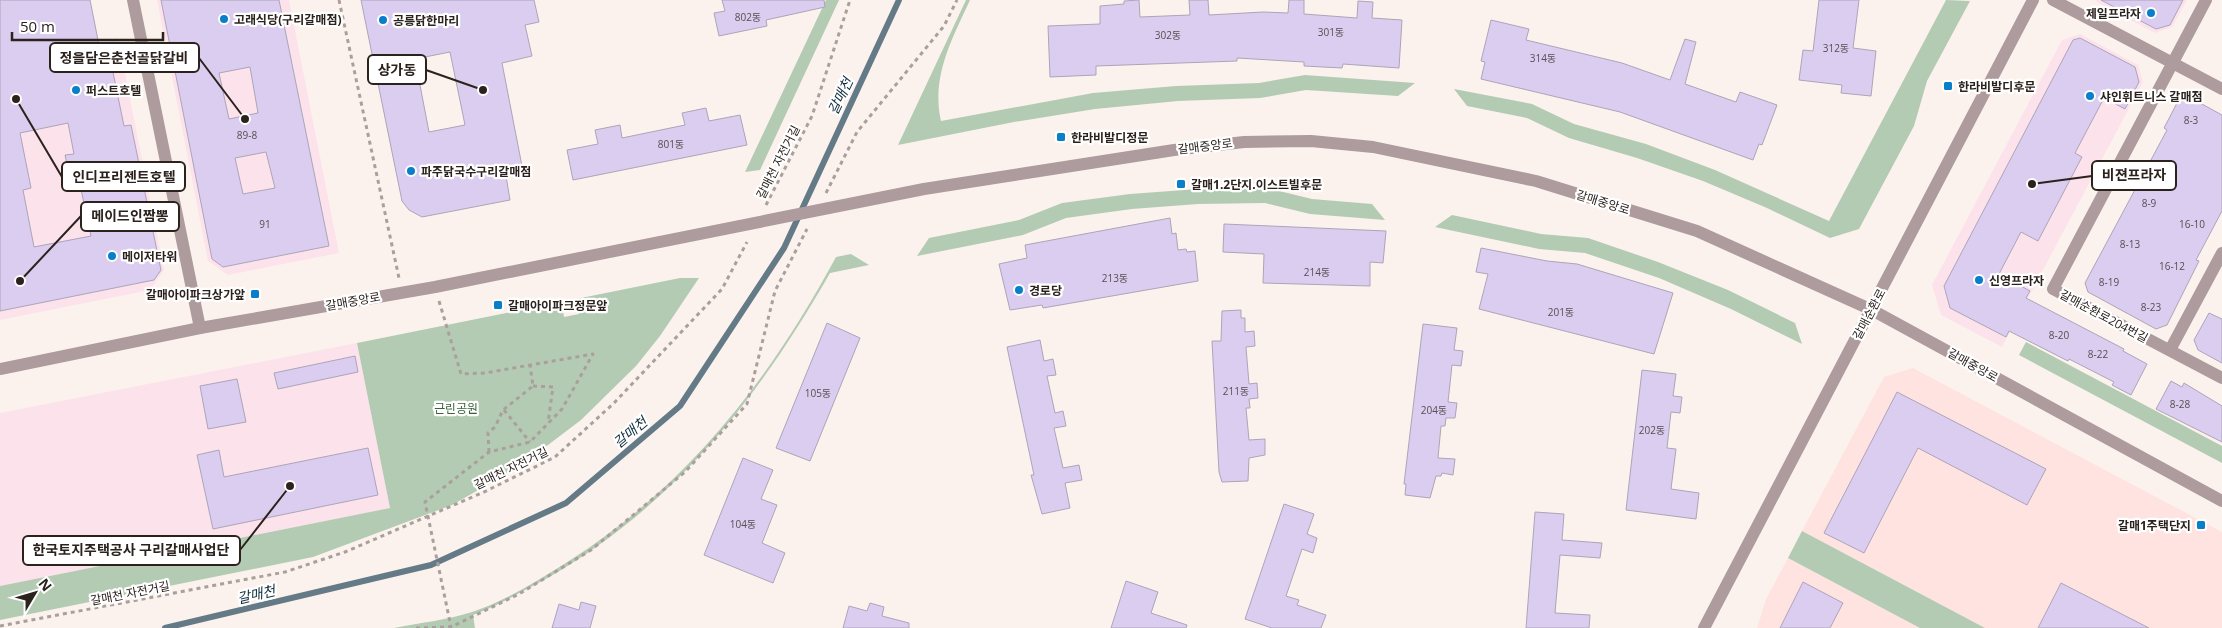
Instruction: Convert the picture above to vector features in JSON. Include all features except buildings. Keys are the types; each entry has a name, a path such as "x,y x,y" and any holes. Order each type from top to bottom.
{"street":[{"path":"133,0 200,328"},
{"name":"갈매순환로","path":"1704,628 2033,0"},
{"path":"2053,0 2222,89"},
{"name":"갈매순환로204번길","path":"2206,0 2053,289 2222,378"},
{"name":"갈매중앙로","path":"0,369 200,328 435,287 924,189 1174,150 1244,142 1310,141 1373,147 1536,181 1696,231 1872,310 2222,500"},
{"path":"2170,350 2222,253"}],"path":[{"path":"339,0 402,292"},
{"name":"갈매천 자전거길","path":"762,211 812,116 850,0"},
{"path":"825,194 857,132 944,26 957,0"},
{"path":"416,628 451,628 520,594 591,550 685,472 747,404 775,291 811,220"},
{"name":"갈매천 자전거길","path":"0,626 285,572 345,552 555,457 614,403 722,289 749,237"},
{"path":"435,287 461,374 485,373 594,354 562,409 530,442 489,452 425,502 451,628"},
{"path":"530,365 533,386"},
{"path":"489,452 488,433 495,427 504,410 533,386 553,387 547,424"},
{"path":"504,410 530,442"}],"shaded area":[{"path":"157,0 289,0 339,253 228,275 208,261"},
{"name":"제일프라자","path":"2096,0 2187,0 2172,27 2155,33"},
{"path":"2080,34 2138,65 2143,82 2002,347 1941,315 1932,285 2062,40"},
{"path":"118,38 164,270 150,290 0,320 0,62"},
{"path":"357,343 390,508 0,586 0,413"},
{"path":"1913,368 2222,532 2222,628 1985,628 1802,531 1884,377"},
{"path":"1788,558 1920,628 1757,628 1766,599"}],"green space":[{"path":"826,0 839,0 760,170 745,172"},
{"path":"966,0 970,0 950,44 941,74 939,105 941,121 1093,93 1176,86 1259,83 1305,75 1415,83 1398,96 1306,90 1260,98 1178,101 1095,109 1014,122 898,145"},
{"path":"1946,0 1970,1 1927,81 1914,126 1859,229 1830,238 1767,208 1703,181 1637,158 1569,138 1527,118 1467,106 1454,89 1532,104 1574,124 1646,144 1715,170 1829,221"},
{"path":"1267,188 1312,199 1372,204 1385,220 1310,214 1265,203 1198,204 1132,209 1066,218 1023,235 917,256 929,238 1019,220 1062,203 1130,194 1198,189"},
{"path":"1452,215 1541,234 1588,238 1658,262 1728,290 1795,323 1802,344 1731,309 1659,278 1585,253 1539,249 1435,227"},
{"path":"851,254 869,265 830,273 773,364 742,406 672,484 633,519 590,551 544,580 473,615 475,628 394,628 462,615 498,601 548,574 615,529 654,497 724,425 784,345 836,257"},
{"name":"근린공원","path":"680,278 699,278 660,336 636,366 581,420 519,467 452,505 313,557 0,620 0,586 390,508 357,343 561,302 564,317 579,314 576,299"},
{"path":"2026,342 2222,446 2222,463 2019,355"},
{"path":"1802,531 1985,628 1920,628 1788,558"}],"waterway":[{"name":"갈매천","path":"165,628 431,565 566,503 680,406 784,248 899,0"}],"place":[{"name":"제일프라자","path":"2151,13"},
{"name":"고래식당(구리갈매점)","path":"224,19"},
{"name":"공릉닭한마리","path":"383,20"},
{"name":"한라비발디후문","path":"1948,86"},
{"name":"퍼스트호텔","path":"76,90"},
{"name":"상가동","path":"483,90"},
{"name":"샤인휘트니스 갈매점","path":"2090,96"},
{"name":"인디프리젠트호텔","path":"16,99"},
{"name":"정을담은춘천골닭갈비","path":"245,119"},
{"name":"한라비발디정문","path":"1061,137"},
{"name":"파주닭국수구리갈매점","path":"411,171"},
{"name":"갈매1.2단지.이스트빌후문","path":"1181,184"},
{"name":"비젼프라자","path":"2032,184"},
{"name":"메이저타워","path":"112,256"},
{"name":"신영프라자","path":"1979,280"},
{"name":"메이드인짬뽕","path":"20,281"},
{"name":"경로당","path":"1019,290"},
{"name":"갈매아이파크상가앞","path":"255,294"},
{"name":"갈매아이파크정문앞","path":"498,305"},
{"name":"한국토지주택공사 구리갈매사업단","path":"290,486"},
{"name":"갈매1주택단지","path":"2201,525"}]}
